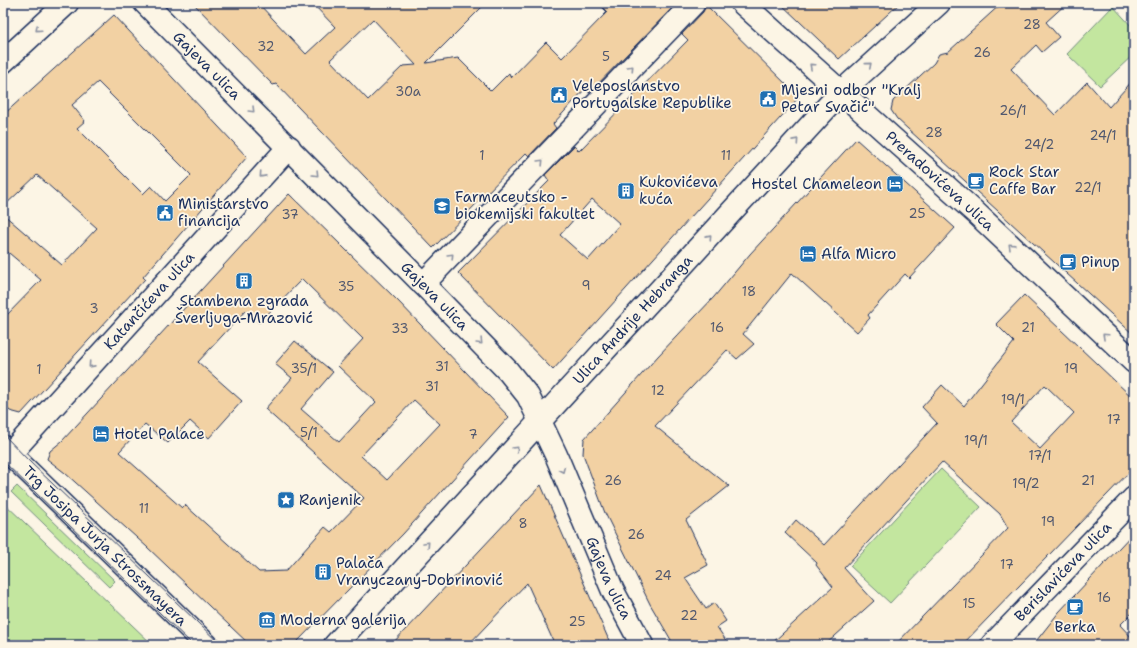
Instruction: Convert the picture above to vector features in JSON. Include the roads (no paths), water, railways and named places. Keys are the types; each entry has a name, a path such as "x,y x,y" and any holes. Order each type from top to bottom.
{"street":[{"path":"3,62 67,3"},
{"name":"Gajeva ulica","path":"146,3 289,146 508,371 528,396 541,421 613,591 642,645"},
{"path":"423,284 694,3"},
{"name":"Preradovićeva ulica","path":"742,3 977,214 1134,362"},
{"name":"Ulica Andrije Hebranga","path":"335,645 841,92 939,3"},
{"name":"Katančićeva ulica","path":"6,450 289,146"},
{"name":"Trg Josipa Jurja Strossmayera","path":"6,450 207,645"},
{"name":"Berislavićeva ulica","path":"992,645 1134,498"}],"tram line":[{"path":"3,434 30,462 221,645"},
{"path":"3,461 193,645"}],"place":[{"name":"Veleposlanstvo Portugalske Republike","path":"559,95"},
{"name":"Mjesni odbor \"Kralj Petar Svačić\"","path":"768,99"},
{"name":"Rock Star Caffe Bar","path":"976,181"},
{"name":"Hostel Chameleon","path":"895,184"},
{"name":"Kukovićeva kuća","path":"626,191"},
{"name":"Farmaceutsko - biokemijski fakultet","path":"442,206"},
{"name":"Ministarstvo financija","path":"165,213"},
{"name":"Alfa Micro","path":"808,254"},
{"name":"Pinup","path":"1068,262"},
{"name":"Stambena zgrada Šverljuga-Mrazović","path":"244,281"},
{"name":"Hotel Palace","path":"101,434"},
{"name":"Ranjenik","path":"286,500"},
{"name":"Palača Vranyczany-Dobrinović","path":"323,572"},
{"name":"Berka","path":"1075,607"},
{"name":"Moderna galerija","path":"267,620"}]}
